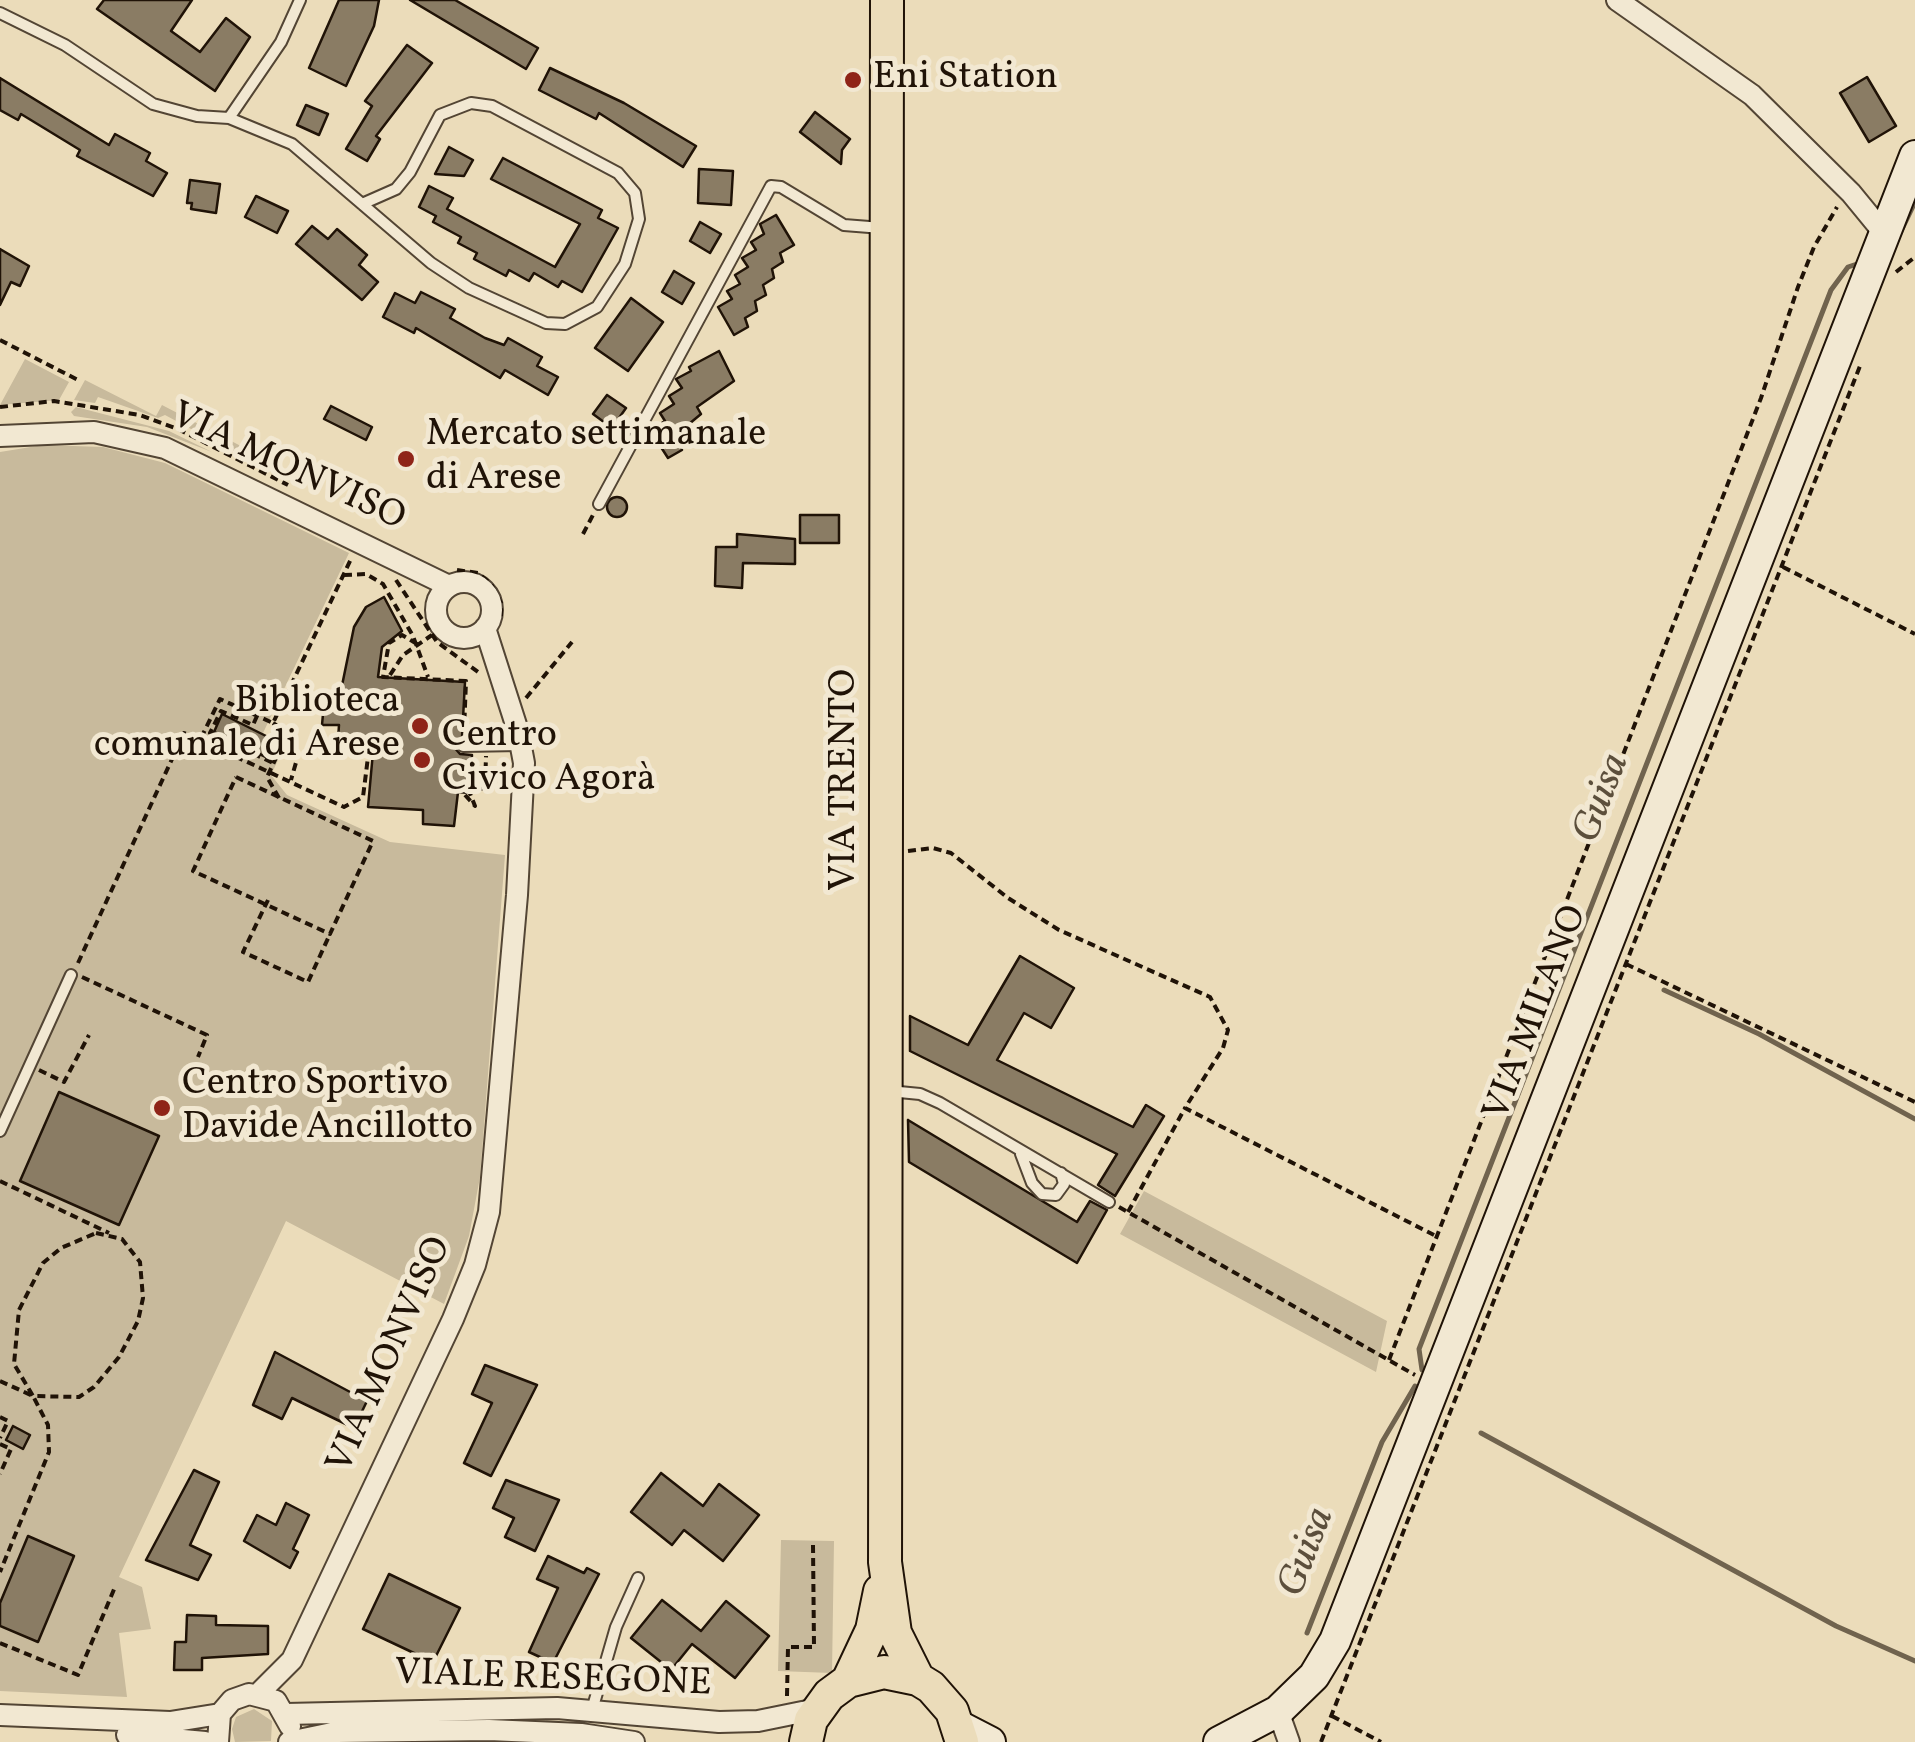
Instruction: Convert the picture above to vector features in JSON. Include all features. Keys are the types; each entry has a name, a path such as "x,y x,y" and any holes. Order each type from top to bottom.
{"main road":[{"name":"VIA TRENTO","path":"884,1606 887,0"},
{"path":"848,1680 884,1606"},
{"path":"884,1606 918,1679 942,1698 960,1734"},
{"path":"806,1742 802,1705 848,1680 884,1672 918,1679"}],"street":[{"path":"1617,0 1752,95 1851,193 1883,232"},
{"name":"VIA MILANO","path":"1219,1742 1278,1712 1314,1676 1336,1642 1446,1394 1772,563 1883,232 1915,156"},
{"name":"VIA MONVISO","path":"0,436 94,432 165,448 424,572 444,590"},
{"path":"471,583 484,590 492,609 487,630 457,637 442,628 436,612 444,590 471,583"},
{"name":"VIA MONVISO","path":"289,1742 285,1712 292,1660 453,1319 482,1243 495,1170 516,914 521,744 487,630"},
{"name":"VIA MONVISO","path":"220,1714 232,1700 258,1694 292,1660"},
{"path":"258,1694 285,1712"},
{"name":"VIALE RESEGONE","path":"285,1712 592,1710 720,1722 758,1721 802,1705"},
{"path":"1278,1712 1289,1742"},
{"path":"0,1715 170,1722 220,1714 218,1742"},
{"path":"0,1728 205,1742"},
{"name":"VIALE RESEGONE","path":"289,1742 337,1732 634,1742"},
{"path":"960,1734 990,1742"}],"lane":[{"path":"228,118 281,42 300,0"},
{"path":"0,14 65,44 153,104 197,116 228,118 292,144 362,204 431,263 515,312 556,324 578,319 597,307 625,264 639,219 635,193 618,173 492,106 470,103 440,116 410,172 396,188 362,204"},
{"path":"599,504 771,186 781,186 844,225 888,228"},
{"path":"463,746 521,744"},
{"path":"0,1131 72,974"},
{"path":"884,1091 909,1091 940,1103 1021,1154 1061,1172 1109,1202"},
{"path":"1021,1154 1032,1183 1042,1194 1056,1195 1064,1184 1061,1172"},
{"path":"592,1710 616,1627 638,1578"}],"path":[{"path":"1389,1360 1434,1234 1754,416 1814,247 1831,214 1851,193"},
{"path":"0,340 78,380"},
{"path":"1321,1742 1446,1394 1772,563 1867,348"},
{"path":"0,407 42,401 74,403"},
{"path":"252,467 274,478"},
{"path":"583,534 599,504"},
{"path":"272,723 354,554"},
{"path":"1772,563 1915,634"},
{"path":"384,570 432,635 468,660 483,680"},
{"path":"344,574 366,574 382,584 417,644 428,679"},
{"path":"486,579 502,602 487,630"},
{"path":"389,677 396,662 432,635"},
{"path":"417,644 402,636 389,643 383,677 466,682 463,746"},
{"path":"526,698 572,642"},
{"path":"520,682 530,713"},
{"path":"273,763 210,733 220,699 295,738 298,759 292,780"},
{"path":"200,740 221,710 253,725 257,716"},
{"path":"198,1058 207,1035 72,974 184,733 292,780 338,805 357,803 366,790 370,741"},
{"path":"279,798 267,777 282,745"},
{"path":"464,794 474,807 470,790 485,788 486,747"},
{"path":"267,903 244,952 308,982 374,841 236,778 193,871 267,903 298,923 330,934"},
{"path":"886,854 933,848 952,853 1008,898 1059,930 1210,997 1228,1030 1223,1048 1128,1212"},
{"path":"1616,960 1915,1102"},
{"path":"30,1066 64,1082 88,1035"},
{"path":"1185,1108 1434,1234"},
{"path":"0,1182 112,1234 134,1250 140,1262 144,1298 138,1322 119,1357 94,1387 79,1397 33,1396 0,1381"},
{"path":"1109,1202 1446,1394"},
{"path":"0,1572 49,1452 48,1425 14,1364 13,1341 31,1282 43,1263 62,1248 96,1233 112,1234"},
{"path":"0,1418 8,1421 0,1441 10,1449 0,1474"},
{"path":"802,1705 788,1647 814,1647 813,1545"},
{"path":"0,1643 78,1675 115,1587"},
{"path":"1332,1716 1381,1742"}],"shaded area":[{"path":"25,359 69,382 59,400 0,405"},
{"path":"85,380 156,416 162,405 260,456 256,464 165,415 158,418 98,397 95,403 74,400"},
{"path":"76,407 169,431 212,452 147,427 74,416 71,412"},
{"name":"Centro Sportivo Davide Ancillotto","path":"43,445 103,447 165,463 349,553 263,733 285,745 271,775 287,795 390,842 505,855 480,1177 469,1236 444,1304 286,1221 119,1577 142,1587 151,1629 119,1633 127,1697 0,1691 0,452"},
{"path":"1144,1191 1387,1321 1376,1372 1120,1234"},
{"path":"781,1540 834,1541 832,1673 778,1671"},
{"path":"254,1709 272,1721 271,1741 235,1742 232,1729 236,1717"}],"building":[{"path":"104,0 192,0 171,31 200,52 226,18 250,37 215,91 97,9"},
{"path":"339,0 379,0 374,26 346,86 309,68"},
{"path":"410,0 455,0 538,48 526,69"},
{"path":"407,45 432,63 376,136 380,139 367,161 346,149 372,106 365,101"},
{"path":"550,68 624,103 696,146 683,167 599,113 596,119 539,90"},
{"path":"1867,77 1896,126 1869,142 1840,93"},
{"path":"0,78 109,145 115,134 150,153 146,161 167,173 153,196 77,156 80,150 21,114 18,120 0,110"},
{"path":"306,105 328,114 319,135 297,125"},
{"path":"815,112 850,139 842,150 841,164 800,132"},
{"path":"449,147 473,160 464,176 435,174"},
{"path":"503,158 602,210 598,218 618,228 582,292 562,281 558,287 534,273 529,281 509,270 506,276 474,259 477,253 458,243 461,237 433,222 436,216 419,207 429,186 453,198 447,209 555,267 580,224 491,179"},
{"path":"699,169 733,171 731,205 698,203"},
{"path":"190,180 220,184 216,213 191,209 192,203 187,203"},
{"path":"256,196 288,211 277,233 245,217"},
{"path":"776,215 794,245 780,253 783,262 772,269 774,278 763,285 766,295 755,301 757,311 745,318 748,327 734,335 718,307 732,299 727,291 740,284 735,275 748,267 742,258 756,250 751,242 764,234 760,224"},
{"path":"700,222 721,234 710,253 690,241"},
{"path":"312,226 328,239 337,229 367,255 359,265 378,282 362,300 296,244"},
{"path":"0,249 29,266 20,286 11,282 0,305"},
{"path":"674,271 694,283 682,304 662,292"},
{"path":"421,292 455,309 450,318 485,338 504,345 508,338 542,357 537,366 558,377 548,395 505,370 500,378 416,328 414,333 383,317 395,293 415,303"},
{"path":"631,298 663,322 628,371 595,348"},
{"path":"719,351 734,381 697,407 701,414 689,424 692,434 680,442 682,450 668,458 650,430 665,421 660,413 674,404 669,396 682,388 676,379"},
{"path":"607,395 626,408 612,428 593,414"},
{"path":"331,406 372,427 366,440 324,419"},
{"path":"617,497 627,507 617,517 607,507"},
{"path":"800,515 839,515 839,543 800,543"},
{"path":"737,534 795,539 795,564 743,563 742,588 715,586 716,547 737,547"},
{"path":"384,597 402,631 382,647 378,677 465,682 462,737 454,747 460,754 472,755 469,793 458,792 454,826 423,824 423,810 368,807 374,741 338,740 339,725 322,725 324,703 338,705 354,627 366,607"},
{"path":"222,714 278,742 270,759 214,732"},
{"path":"1020,956 1074,988 1051,1028 1024,1013 997,1060 1133,1127 1146,1105 1164,1116 1115,1196 1098,1185 1117,1154 910,1051 910,1016 968,1045"},
{"path":"59,1092 159,1136 119,1225 20,1181"},
{"path":"908,1120 1077,1222 1090,1201 1107,1210 1077,1263 909,1162"},
{"path":"275,1352 367,1401 354,1428 292,1398 282,1419 253,1405"},
{"path":"485,1365 537,1385 491,1476 464,1463 492,1403 472,1394"},
{"path":"13,1426 30,1435 23,1449 6,1440"},
{"path":"194,1470 219,1482 190,1545 211,1555 198,1580 146,1560"},
{"path":"661,1473 703,1506 719,1484 759,1515 723,1561 684,1530 672,1545 631,1512"},
{"path":"506,1480 559,1500 535,1551 505,1537 514,1518 493,1508"},
{"path":"286,1503 309,1515 293,1549 298,1552 290,1568 244,1541 257,1515 276,1525"},
{"path":"28,1536 74,1556 38,1642 0,1626 0,1603"},
{"path":"548,1556 584,1573 587,1568 599,1574 553,1663 529,1652 558,1588 537,1579"},
{"path":"389,1574 460,1608 433,1662 363,1629"},
{"path":"662,1600 701,1631 726,1601 769,1636 735,1678 692,1644 671,1670 631,1638"},
{"path":"187,1615 216,1616 216,1625 268,1626 268,1654 202,1658 202,1670 174,1670 175,1642 186,1642"}],"waterway":[{"name":"Guisa","path":"1891,252 1915,202"},
{"name":"Guisa","path":"1422,1370 1419,1349 1831,290 1848,267 1860,263"},
{"path":"1664,990 1759,1034 1915,1119"},
{"name":"Guisa","path":"1307,1633 1382,1442 1415,1386"},
{"path":"1481,1433 1836,1626 1915,1661"}],"place":[{"name":"Eni Station","path":"853,80"},
{"name":"Mercato settimanale di Arese","path":"406,459"},
{"name":"Biblioteca comunale di Arese","path":"420,726"},
{"name":"Centro Civico Agorà","path":"422,760"},
{"name":"Centro Sportivo Davide Ancillotto","path":"162,1108"}]}
